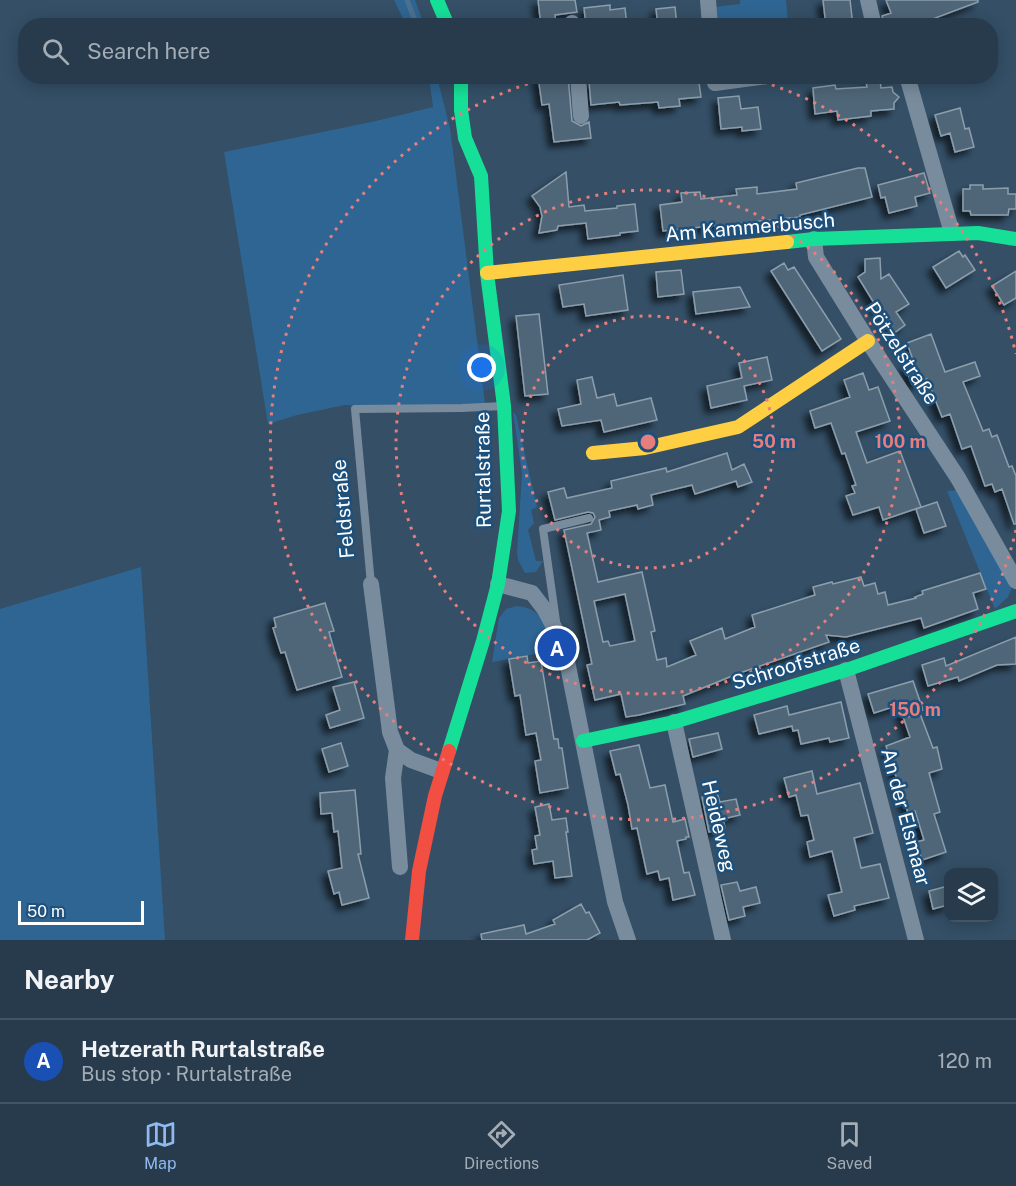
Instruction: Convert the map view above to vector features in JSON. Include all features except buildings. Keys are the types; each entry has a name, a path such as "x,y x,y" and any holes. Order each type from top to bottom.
{"street":[{"path":"437,0 445,18"},
{"path":"708,0 709,18"},
{"path":"868,0 872,18"},
{"name":"Rurtalstraße","path":"412,940 419,871 441,771 483,641 498,584 509,511 504,406 487,273 481,176 465,138 461,110 461,84"},
{"path":"579,84 581,116"},
{"path":"909,84 952,233"},
{"name":"Am Kammerbusch","path":"487,273 814,239 978,233 1016,239"},
{"name":"Pötzelstraße","path":"814,239 816,257 867,341 958,478 1016,581"},
{"path":"593,453 645,448 738,427 867,341"},
{"name":"Feldstraße","path":"371,584 390,732 397,750 393,778 400,867"},
{"path":"498,584 532,593 545,610 564,646 615,902 628,940"},
{"name":"Schroofstraße","path":"583,741 674,722 846,670 1016,611"},
{"name":"An der Elsmaar","path":"846,670 916,940"},
{"name":"Heideweg","path":"674,722 723,940"},
{"path":"397,750 411,760 441,771"}],"lane":[{"name":"Feldstraße","path":"371,584 355,409 504,406"},
{"path":"558,633 543,529 589,518"}],"shaded area":[{"path":"394,0 415,0 421,18 403,18"},
{"path":"740,0 786,0 788,18 716,18 715,7 740,4"},
{"path":"430,84 439,84 450,128 485,403 426,409 345,405 268,424 224,152 433,107"},
{"path":"513,412 516,415 537,507 531,510 534,523 528,530 536,561 543,561 536,572 525,573 518,560 522,474"},
{"path":"960,490 1012,587 1008,597 995,609 947,491"},
{"path":"141,567 165,940 0,940 0,609"},
{"path":"516,606 539,615 546,627 552,651 492,662 499,618 506,609"}],"waterway":[{"path":"407,0 414,18"}],"traffic: fast":[{"path":"437,0 445,18"},
{"path":"449,751 498,584 509,511 504,406 487,273 481,176 465,138 461,110 461,84"},
{"path":"787,242 978,233 1016,239"},
{"path":"583,741 674,722 846,670 1016,611"}],"traffic: slow":[{"path":"487,273 787,242"},
{"path":"593,453 645,448 738,427 868,341"}],"traffic: jam":[{"path":"412,940 419,871 435,796 449,751"}],"place":[{"name":"Hetzerath Rurtalstraße","path":"557,648"}]}
